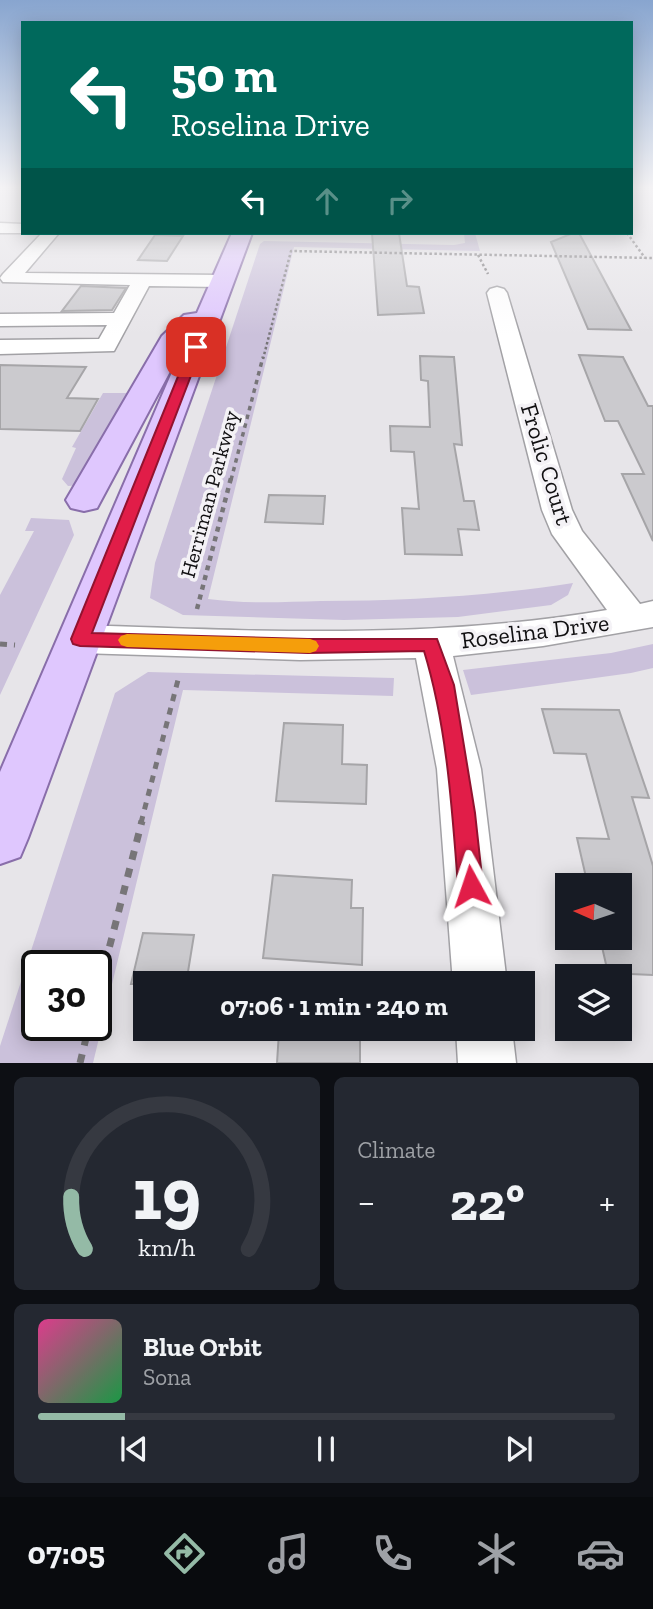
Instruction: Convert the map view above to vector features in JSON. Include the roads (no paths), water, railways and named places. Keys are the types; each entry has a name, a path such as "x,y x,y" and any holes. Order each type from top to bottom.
{"main road":[{"path":"0,838 241,236"},
{"path":"83,500 172,342 219,288"}],"street":[{"path":"3,285 49,236"},
{"path":"3,285 143,280 219,288"},
{"path":"0,346 106,346 143,280"},
{"name":"Frolic Court","path":"493,286 557,510 568,534 642,616"},
{"path":"0,320 122,319"},
{"name":"Roselina Drive","path":"80,639 308,646 431,644 537,634 642,616"},
{"path":"431,644 444,685 464,813 479,971"},
{"path":"485,1041 487,1063"}]}
